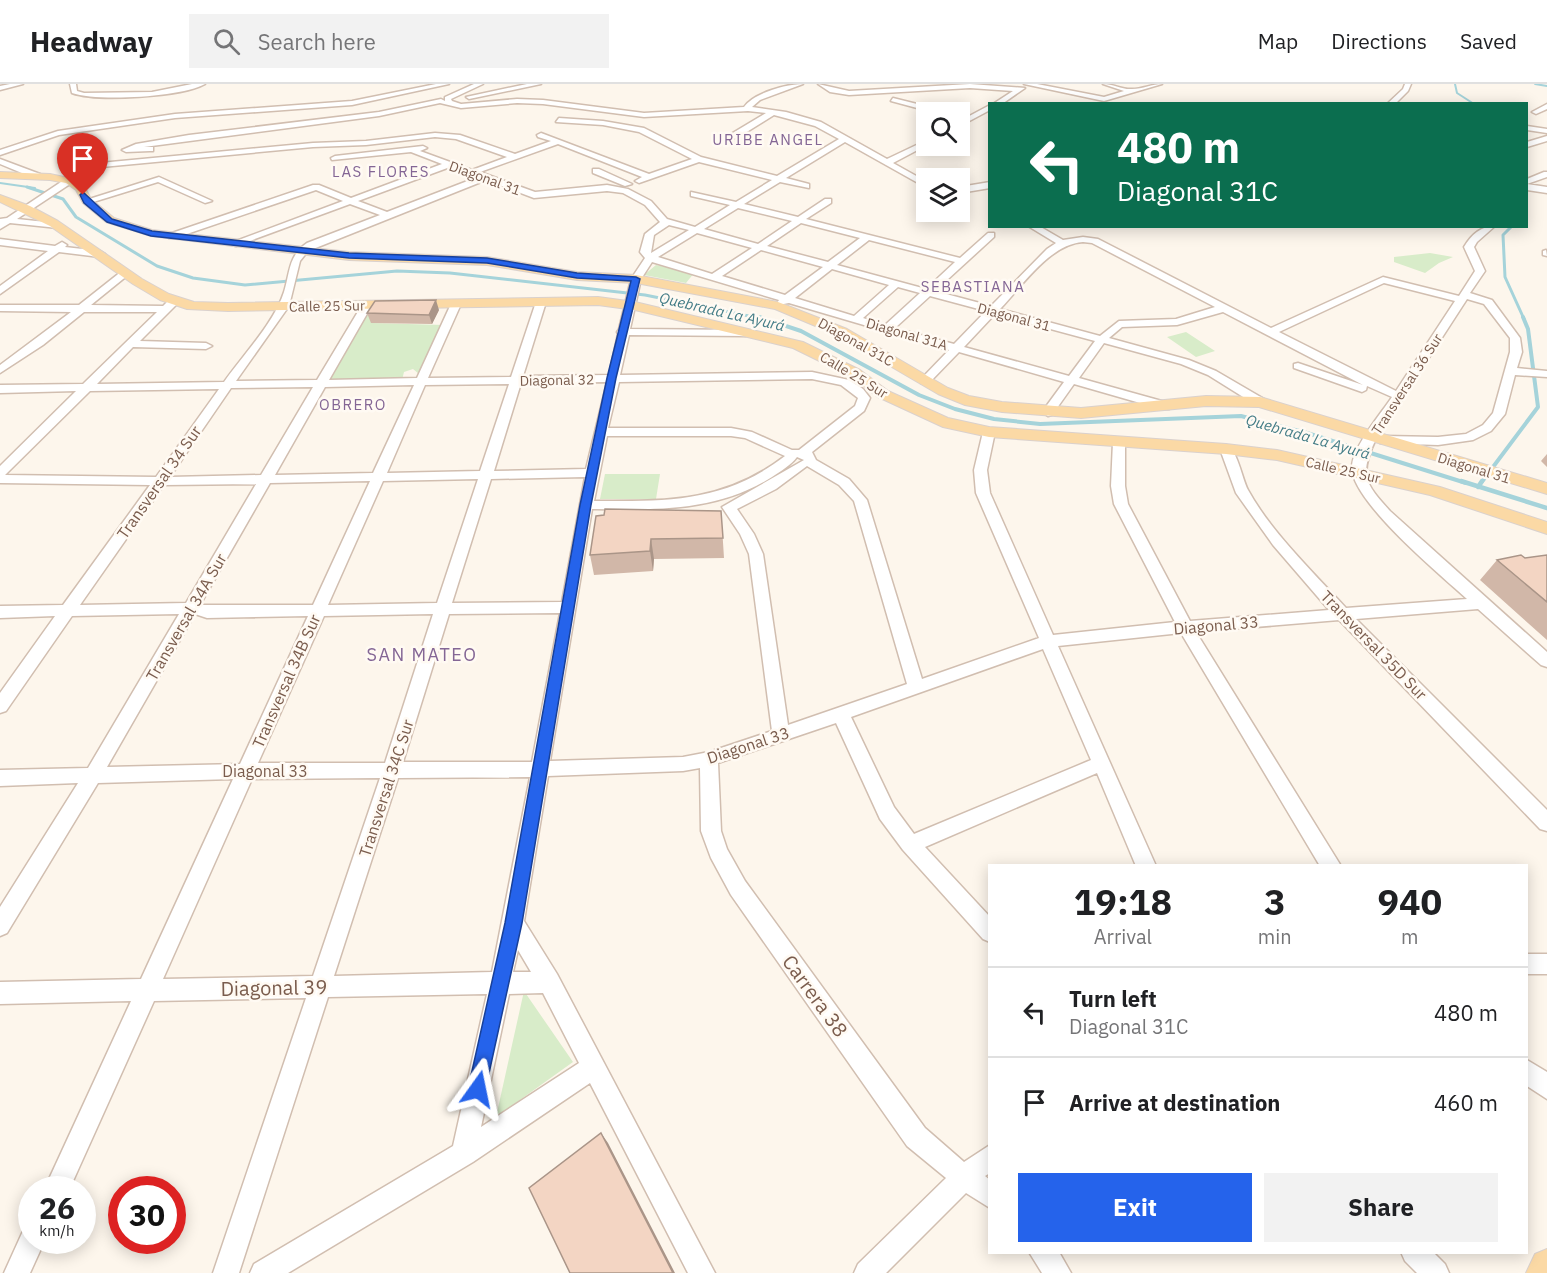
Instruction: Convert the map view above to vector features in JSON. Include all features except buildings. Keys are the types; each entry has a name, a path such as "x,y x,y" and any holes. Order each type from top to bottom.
{"main road":[{"path":"0,175 37,176 67,182"},
{"name":"Diagonal 31C","path":"67,182 80,188 87,201 110,220 123,226 172,236 349,256 487,261 577,276 632,292 783,303 842,332 925,381 965,399 1002,407 1048,412 1104,412 1206,401 1260,402"},
{"name":"Calle 25 Sur","path":"0,198 28,206 100,254 168,308 598,302 632,292 746,333 782,340 807,349 855,373 883,394 944,422 989,432 1226,449 1358,468 1547,528"},
{"name":"Diagonal 31","path":"1260,402 1374,441 1547,489"},
{"path":"1543,1273 1547,1266"}],"street":[{"path":"0,88 20,84"},
{"path":"86,86 73,85 74,92 142,95 202,84"},
{"path":"0,153 58,133 176,116 352,103 446,84"},
{"path":"444,101 450,96 480,84"},
{"path":"215,155 207,150 182,147 126,150 136,146 189,137 379,114 538,84"},
{"path":"748,109 748,106 758,99 800,84"},
{"path":"821,84 832,91 849,93 970,86 1020,89"},
{"path":"1106,84 1134,92"},
{"path":"999,102 1031,85 1095,99 1111,98 1159,84"},
{"path":"140,92 149,85"},
{"path":"1392,102 1408,85"},
{"path":"893,100 916,106"},
{"path":"444,101 456,106 550,102 635,114 668,115 748,109 773,112 805,118 869,157 916,178"},
{"path":"1547,106 1536,112 1547,114"},
{"path":"970,117 988,108"},
{"path":"734,136 773,112"},
{"path":"641,130 668,115"},
{"path":"559,120 603,123 641,130 698,159 807,186"},
{"path":"1528,128 1547,131"},
{"path":"3,222 67,182 100,165 447,135 515,157"},
{"path":"541,135 648,177"},
{"path":"439,143 457,137"},
{"path":"1528,145 1547,138"},
{"path":"464,1153 513,923 585,505 622,332 641,268 650,258 777,178 844,140"},
{"path":"471,173 558,141"},
{"path":"335,158 414,151 430,146"},
{"path":"886,163 916,148"},
{"name":"Diagonal 31","path":"414,151 534,195 617,189 637,196 648,203 654,207 661,220 667,222 1198,366 1260,402"},
{"path":"617,189 698,159"},
{"path":"0,161 37,176"},
{"path":"233,244 447,165"},
{"path":"596,171 629,184"},
{"path":"1528,184 1547,174"},
{"path":"301,251 484,178"},
{"path":"87,201 159,179 208,201"},
{"path":"970,188 988,185"},
{"path":"1528,185 1547,190"},
{"path":"172,236 316,187 387,215"},
{"path":"694,194 962,261"},
{"path":"714,277 828,201"},
{"path":"3,222 55,226"},
{"path":"650,258 645,252 650,234 667,222"},
{"path":"1036,228 1062,243"},
{"name":"Transversal 36 Sur","path":"1358,468 1397,398 1464,298 1480,270 1469,247 1473,240 1488,228"},
{"path":"887,329 991,235"},
{"path":"0,291 73,236"},
{"path":"783,303 866,238"},
{"path":"925,381 1050,251 1062,243 1079,239 1095,241 1271,332 1374,389"},
{"path":"0,242 100,254"},
{"name":"Transversal 34 Sur","path":"0,706 160,482 234,384 284,306 292,280 294,262 301,251"},
{"name":"Diagonal 31A","path":"650,258 714,277 783,303 856,319 1165,406"},
{"path":"0,370 80,311 125,273"},
{"path":"1271,332 1383,280 1488,302 1515,338 1516,352 1507,392 1499,414 1487,428 1461,444 1456,462"},
{"path":"856,319 895,285"},
{"name":"Transversal 34C Sur","path":"226,1273 392,771 541,302"},
{"name":"Transversal 34B Sur","path":"62,1176 456,304"},
{"name":"Transversal 34A Sur","path":"0,926 93,775 367,305"},
{"path":"0,310 80,311 168,308"},
{"path":"0,473 168,308"},
{"path":"1048,412 1101,340 1119,324 1177,322 1224,308"},
{"path":"622,332 746,333"},
{"path":"131,344 206,346"},
{"path":"1298,366 1397,398"},
{"path":"1511,371 1539,373"},
{"name":"Diagonal 32","path":"0,381 90,384 234,384 819,376 855,387 864,398 860,408 799,459"},
{"name":"Diagonal 32","path":"0,389 90,384"},
{"path":"600,432 731,432 748,435 844,482 860,500 917,688"},
{"path":"989,432 979,480 1145,864"},
{"path":"1374,441 1438,441 1469,437"},
{"path":"1119,442 1118,486 1121,504 1185,627 1330,864"},
{"name":"Transversal 35D Sur","path":"1226,449 1241,490 1278,542 1343,615 1547,823"},
{"path":"585,505 697,502 742,488 799,459"},
{"path":"781,735 756,554 747,534 729,507 771,486 799,459"},
{"path":"1358,468 1363,487 1379,507 1480,603 1547,661"},
{"path":"0,486 592,472"},
{"path":"0,479 160,482"},
{"name":"Diagonal 33","path":"0,778 247,771 655,767 709,759 1049,641 1185,627 1480,603"},
{"path":"0,622 63,617 207,612 569,607"},
{"path":"0,612 63,617"},
{"path":"841,715 887,813 910,844 988,930"},
{"name":"Carrera 38","path":"709,759 711,831 718,852 738,888 916,1137 941,1160 988,1194"},
{"path":"910,844 1100,764"},
{"path":"513,923 549,982 702,1273"},
{"path":"1528,964 1547,964"},
{"name":"Diagonal 39","path":"0,993 147,992 549,982"},
{"path":"263,1273 464,1153 592,1067"},
{"path":"1528,1072 1547,1087"},
{"path":"867,1273 965,1177 988,1159"},
{"path":"17,1273 26,1254"},
{"path":"1044,1254 1058,1273"},
{"path":"1416,1254 1436,1273"}],"green space":[{"path":"1430,253 1453,257 1425,273 1394,262 1394,257"},
{"path":"656,265 694,273 686,283 644,275"},
{"path":"368,312 376,312 372,323 444,325 419,374 413,369 404,372 402,380 328,381"},
{"path":"1186,332 1215,351 1196,357 1167,337"},
{"path":"605,474 660,474 656,499 600,499"},
{"path":"524,991 573,1062 496,1117"}],"waterway":[{"path":"1455,84 1457,93 1471,102"},
{"path":"1535,84 1547,86"},
{"name":"Quebrada La Ayurá","path":"0,183 35,188"},
{"name":"Quebrada La Ayurá","path":"27,187 63,199 76,217 157,266 193,278 245,285 397,271 450,273 645,295 764,319"},
{"path":"1510,228 1503,235 1505,277 1524,319"},
{"name":"Quebrada La Ayurá","path":"759,317 801,331 919,395 955,409 994,419 1040,424 1241,416 1307,433 1466,483"},
{"path":"1481,483 1538,407 1528,329 1523,317"},
{"name":"Quebrada La Ayurá","path":"1461,481 1478,486"},
{"name":"Quebrada La Ayurá","path":"1478,486 1482,481"},
{"name":"Quebrada La Ayurá","path":"1478,486 1547,508"}],"district":[{"name":"URIBE ANGEL","path":"768,140"},
{"name":"LAS FLORES","path":"381,172"},
{"name":"SEBASTIANA","path":"973,287"},
{"name":"OBRERO","path":"353,405"},
{"name":"SAN MATEO","path":"422,655"}],"route":[{"path":"83,195 110,220 151,233 349,256 451,258 522,266 577,276 636,279 585,505 513,923 478,1089"}]}
